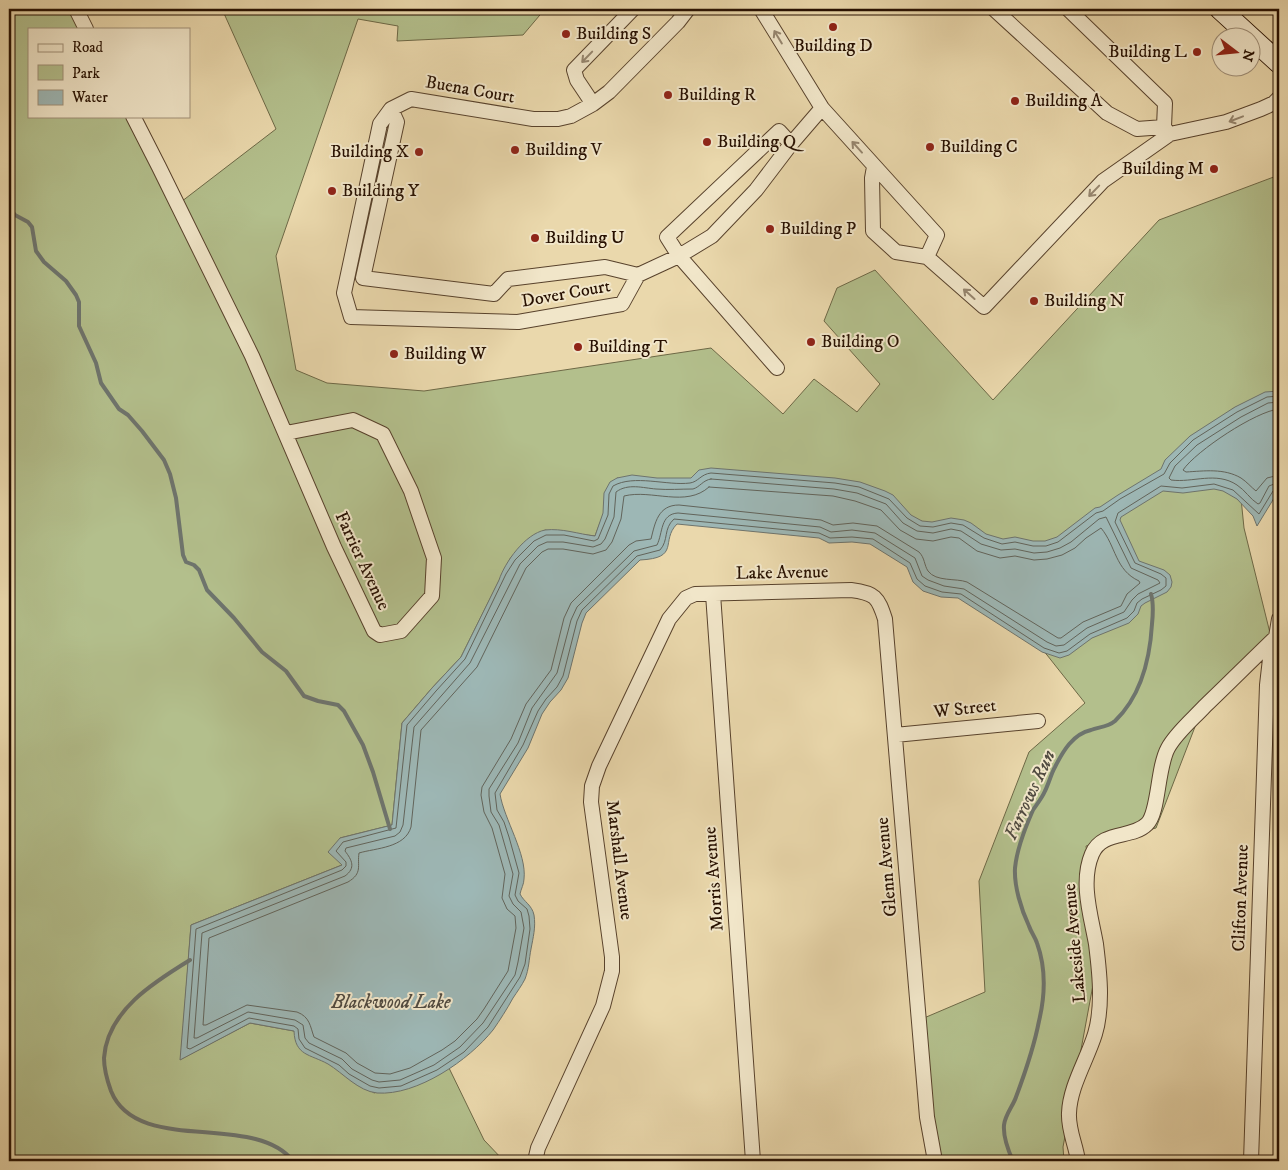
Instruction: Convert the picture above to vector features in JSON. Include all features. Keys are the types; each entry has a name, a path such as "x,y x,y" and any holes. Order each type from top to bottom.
{"main road":[{"path":"1220,9 1279,63"}],"street":[{"path":"76,9 86,28"},
{"path":"593,104 577,80 574,70 633,9"},
{"name":"Buena Court","path":"391,109 411,99 533,120 558,120 572,116 609,92 678,22 688,9"},
{"path":"761,9 822,108 937,235 928,257"},
{"path":"994,9 1107,113 1137,129 1167,131 1226,122 1261,109 1274,103 1279,98"},
{"path":"1068,9 1165,103 1167,131"},
{"path":"391,109 397,122 363,278 494,294 508,279 605,267 638,275 679,256 712,236 756,190 791,144 822,108"},
{"name":"Dover Court","path":"391,109 380,124 344,293 351,317 518,322 622,304 638,275"},
{"name":"Farrier Avenue","path":"133,118 226,303 286,433 330,538 374,631 380,635 401,632 432,596 434,558 412,492 383,434 353,420 286,433"},
{"path":"777,368 679,256 666,236 779,131 791,144"},
{"path":"874,166 872,178 873,231 896,252 928,257 984,307 1103,181 1167,131"},
{"name":"Lake Avenue","path":"713,594 851,590"},
{"name":"Glenn Avenue","path":"851,590 868,592 875,597 880,603 885,619 927,1117 935,1161"},
{"name":"Marshall Avenue","path":"535,1161 538,1148 603,1006 612,971 612,957 591,802 592,786 599,766 669,619 686,598 695,594 713,594"},
{"name":"Morris Avenue","path":"713,594 752,1161"},
{"path":"1276,637 1279,619"},
{"name":"Lakeside Avenue","path":"1078,1161 1069,1125 1069,1111 1096,1032 1100,993 1099,968 1088,888 1088,864 1094,850 1101,842 1147,824 1154,809 1164,756 1172,742 1276,637"},
{"name":"Clifton Avenue","path":"1251,1161 1267,684 1270,659 1276,637"},
{"name":"W Street","path":"896,735 1038,721"}],"green space":[{"path":"9,9 76,9 86,28 28,28 28,118 133,118 177,205 276,129 222,9 545,9 523,35 397,41 398,26 358,19 276,256 296,370 327,383 424,391 711,348 783,414 814,379 857,412 880,384 824,321 837,288 875,270 993,400 1159,220 1279,175 1279,391 1232,409 1244,528 1270,633 1198,719 1156,828 1086,846 1100,947 1063,1147 1064,1161 935,1161 924,1018 985,992 979,881 1029,752 1085,703 1047,655 922,521 617,478 595,536 545,530 511,557 461,657 402,723 392,825 340,838 342,865 191,925 181,1059 250,1023 294,1031 374,1093 449,1068 484,1140 504,1161 9,1161"}],"water":[{"name":"Blackwood Lake","path":"1279,391 1279,490 1257,526 1253,516 1237,499 1223,491 1214,489 1183,493 1163,491 1121,517 1120,520 1139,561 1164,570 1170,575 1171,587 1167,592 1141,606 1138,614 1129,623 1092,638 1069,655 1060,658 1042,652 958,598 941,597 923,591 913,582 907,567 870,544 852,542 829,543 819,538 677,524 672,530 668,548 661,556 640,560 586,613 568,678 542,714 528,748 500,794 519,848 524,869 524,883 520,894 530,906 535,919 525,979 496,1026 483,1041 456,1064 425,1082 409,1089 377,1093 363,1089 328,1064 300,1050 294,1031 250,1023 180,1060 191,925 342,865 328,852 340,838 392,825 402,723 461,657 506,565 523,543 530,537 545,530 564,530 595,536 603,513 604,493 610,482 617,478 632,475 657,478 691,478 699,470 711,468 835,478 860,482 885,491 893,495 911,515 922,521 932,522 951,518 964,520 986,534 1003,539 1015,537 1033,541 1045,541 1057,537 1095,508 1100,507 1161,469 1165,460 1190,436 1235,407 1265,392"}],"waterway":[{"path":"9,194 11,210 32,227 36,251 44,262 66,281 76,295 79,302 79,326 96,363 101,383 119,409 128,415 164,460 170,474 176,498 183,555 186,562 194,565 199,570 207,590 234,618 262,652 286,671 304,696 338,705 344,711 363,745 390,829"},
{"name":"Farrows Run","path":"1013,1161 1005,1139 1004,1125 1032,1050 1041,1011 1044,982 1040,953 1023,912 1017,890 1015,868 1018,853 1024,831 1033,810 1044,794 1065,749 1079,735 1115,721 1124,711 1138,688 1146,663 1151,637 1153,609 1151,594"},
{"path":"190,960 148,988 123,1012 114,1026 107,1041 104,1058 106,1075 111,1091 125,1111 145,1122 170,1129 252,1138 275,1146 293,1161"}],"place":[{"name":"Building D","path":"833,27"},
{"name":"Building S","path":"566,34"},
{"name":"Building L","path":"1197,52"},
{"name":"Building R","path":"668,95"},
{"name":"Building A","path":"1015,101"},
{"name":"Building Q","path":"707,142"},
{"name":"Building C","path":"930,147"},
{"name":"Building V","path":"515,150"},
{"name":"Building X","path":"419,152"},
{"name":"Building M","path":"1214,169"},
{"name":"Building Y","path":"332,191"},
{"name":"Building P","path":"770,229"},
{"name":"Building U","path":"535,238"},
{"name":"Building N","path":"1034,301"},
{"name":"Building O","path":"811,342"},
{"name":"Building T","path":"578,347"},
{"name":"Building W","path":"394,354"}]}
